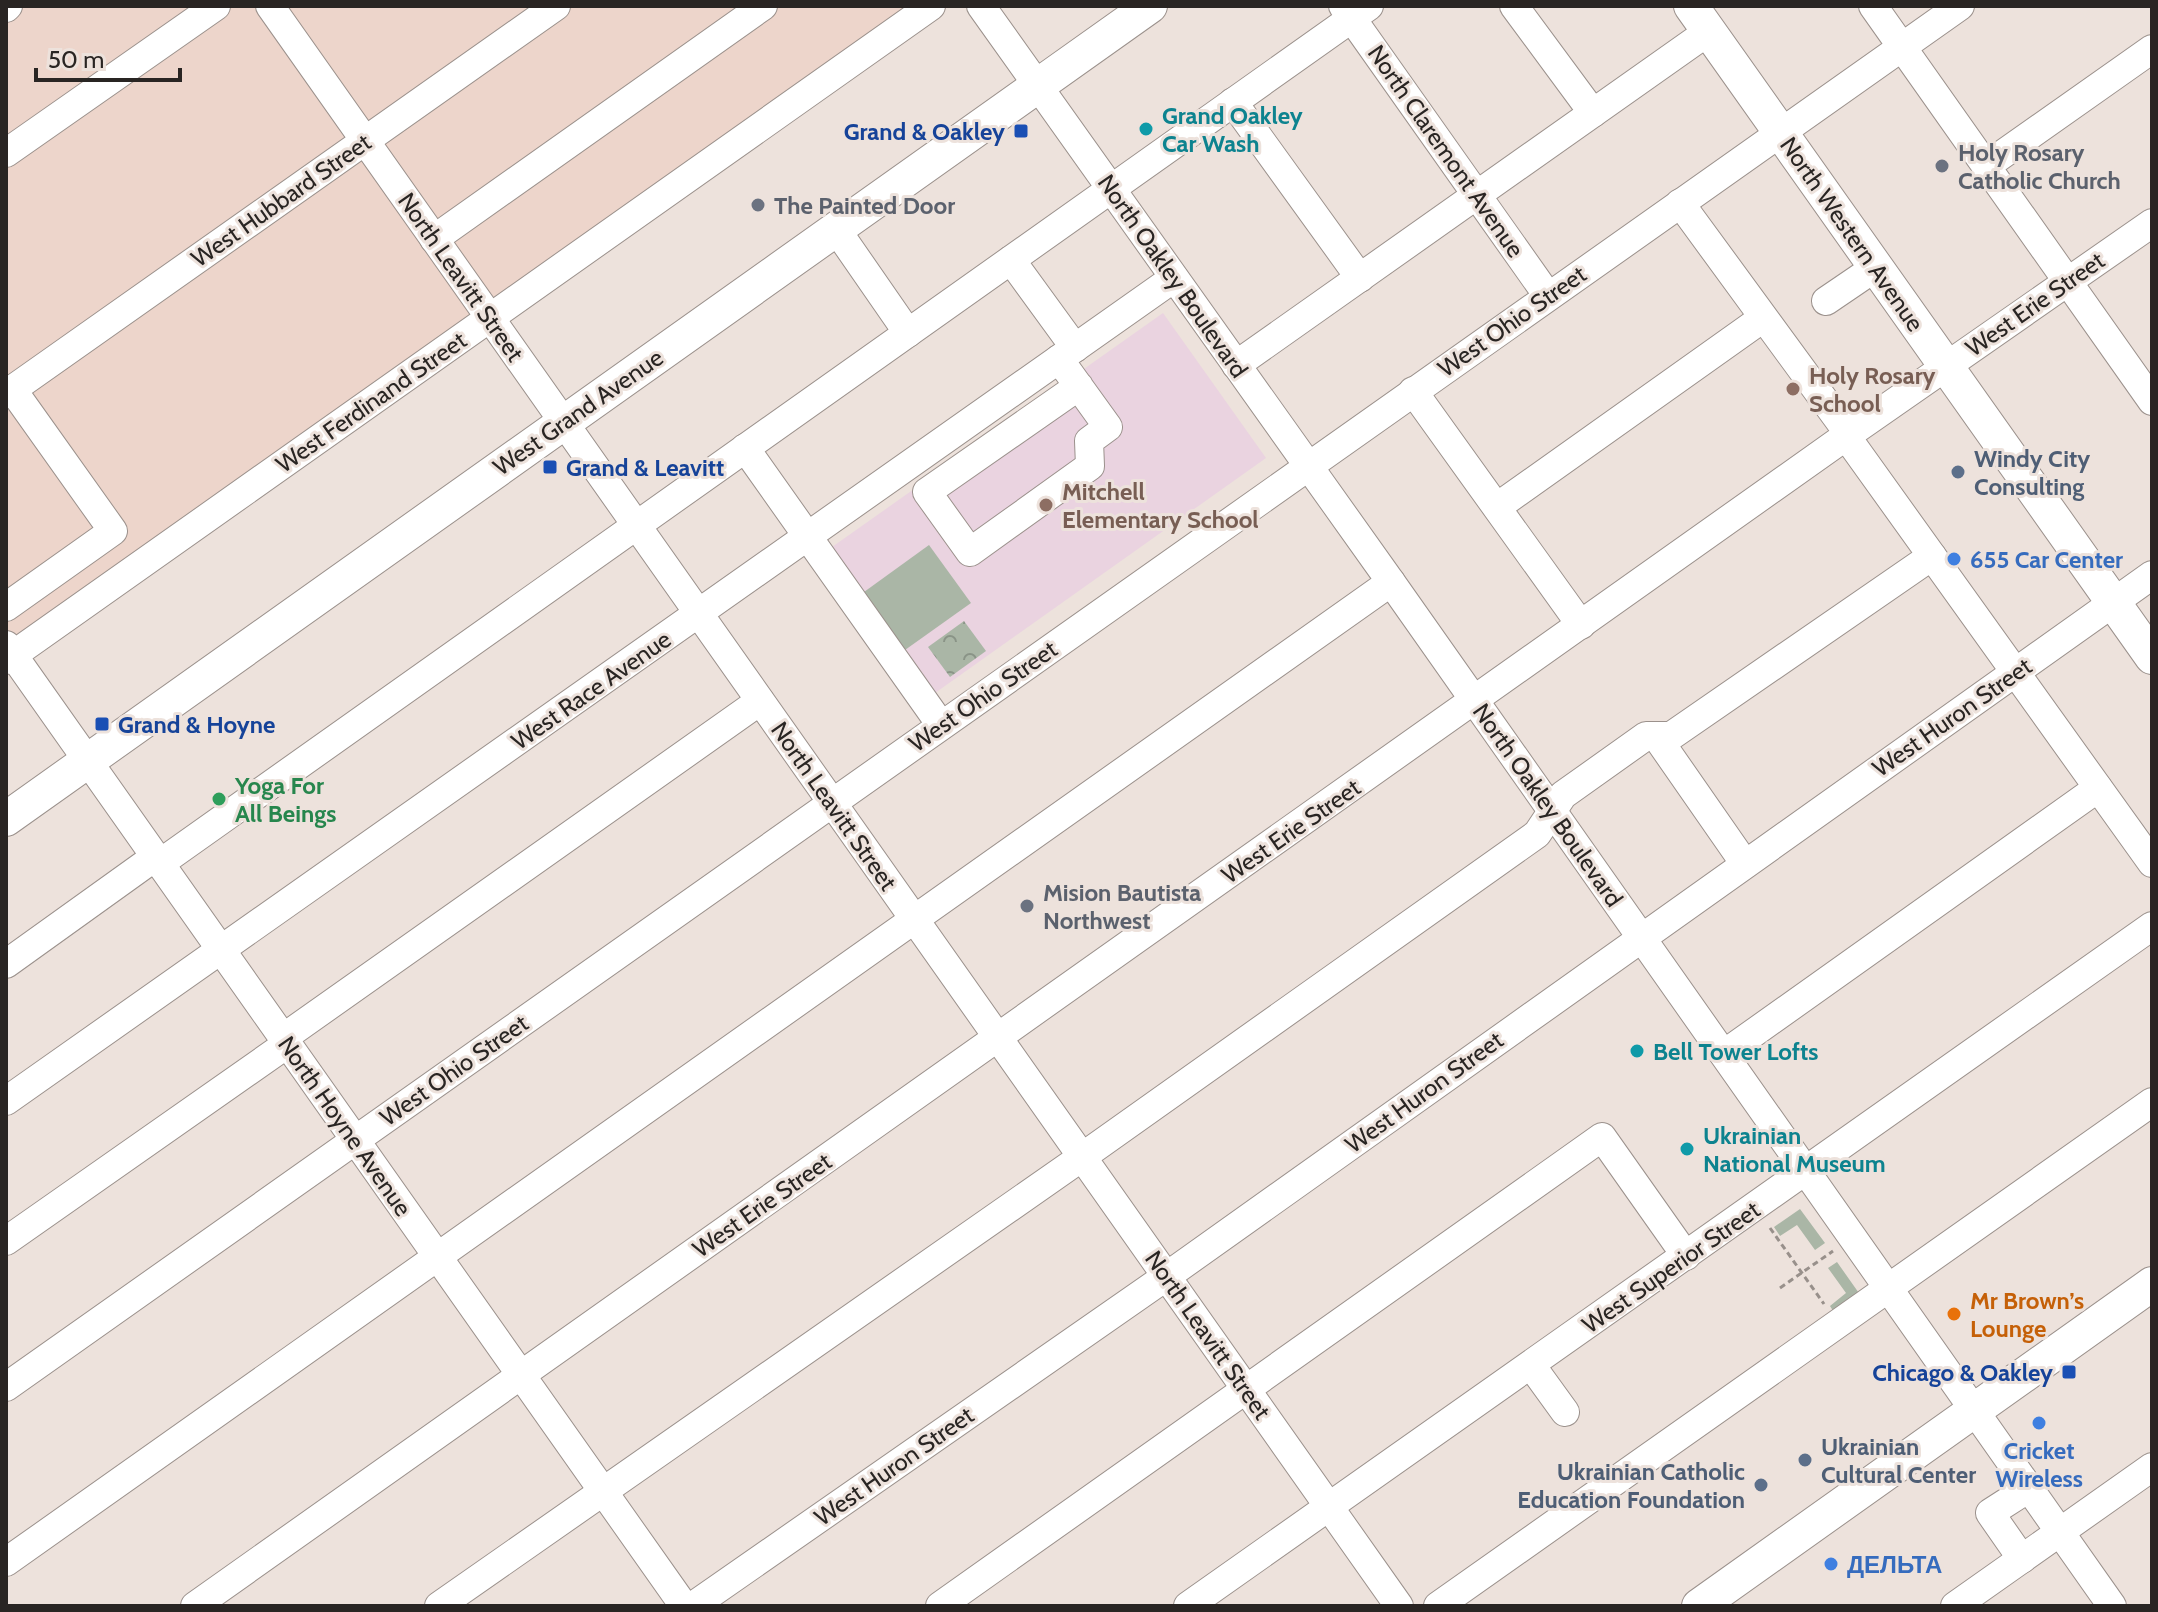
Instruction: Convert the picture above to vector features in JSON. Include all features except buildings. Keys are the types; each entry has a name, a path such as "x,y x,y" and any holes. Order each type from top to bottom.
{"main road":[{"name":"West Grand Avenue","path":"9,809 87,761 1150,6"},
{"name":"North Western Avenue","path":"1700,19 2152,657"},
{"path":"1699,1606 2152,1284"}],"street":[{"path":"6,153 216,6"},
{"name":"North Leavitt Street","path":"270,6 1399,1606"},
{"name":"West Hubbard Street","path":"9,392 556,6"},
{"path":"434,239 763,6"},
{"name":"West Ferdinand Street","path":"8,653 931,6"},
{"name":"North Oakley Boulevard","path":"981,6 2112,1606"},
{"path":"1514,6 1593,113"},
{"path":"1873,6 2152,400"},
{"name":"West Ohio Street","path":"6,1387 1960,6"},
{"path":"6,964 637,526 1233,102 1355,10"},
{"name":"North Claremont Avenue","path":"1355,10 1548,296"},
{"path":"1236,365 1593,113 1700,19"},
{"path":"1986,166 2152,49"},
{"path":"1233,102 1360,278"},
{"path":"1680,203 2152,863"},
{"name":"West Erie Street","path":"195,1606 2152,223"},
{"path":"836,229 908,333"},
{"path":"1011,260 1067,353 1079,386 1108,427 1089,441 1090,466 970,552 927,492 1079,386"},
{"path":"1826,301 1876,267"},
{"name":"West Race Avenue","path":"6,1101 1174,278"},
{"path":"1497,507 1763,318"},
{"path":"1413,391 1581,625"},
{"path":"6,607 113,531 9,392"},
{"path":"745,448 941,725"},
{"path":"439,1606 1082,1157 1537,834 1563,795 1646,736 1671,736 1932,556"},
{"name":"West Huron Street","path":"693,1606 1167,1276 2152,575"},
{"path":"6,1562 1391,582"},
{"name":"North Hoyne Avenue","path":"8,653 684,1606"},
{"path":"6,1241 760,701"},
{"path":"1656,736 1745,864"},
{"path":"1724,1054 2098,788"},
{"name":"West Superior Street","path":"1188,1606 2152,926"},
{"path":"1438,1606 2152,1102"},
{"path":"940,1606 1602,1137 1686,1256"},
{"path":"1531,1365 1565,1412"},
{"path":"1955,1606 2152,1467"},
{"path":"2022,1559 1990,1513 2029,1488"}],"path":[{"path":"1770,1228 1820,1299"},
{"path":"1780,1288 1833,1251"}],"shaded area":[{"path":"6,6 929,6 6,663"},
{"name":"Mitchell Elementary School","path":"1163,313 1266,458 928,698 825,552"}],"green space":[{"path":"929,545 971,603 905,650 864,592"},
{"path":"964,621 986,651 950,677 928,647"},
{"path":"1800,1209 1825,1243 1815,1250 1797,1225 1780,1236 1774,1227"},
{"path":"1837,1262 1861,1296 1835,1314 1830,1306 1846,1293 1828,1268"}],"place":[{"name":"Grand Oakley Car Wash","path":"1146,129"},
{"name":"Grand & Oakley","path":"1021,131"},
{"name":"Holy Rosary Catholic Church","path":"1942,166"},
{"name":"The Painted Door","path":"758,205"},
{"name":"Holy Rosary School","path":"1793,389"},
{"name":"Grand & Leavitt","path":"550,467"},
{"name":"Windy City Consulting","path":"1958,472"},
{"name":"Mitchell Elementary School","path":"1046,505"},
{"name":"655 Car Center","path":"1954,559"},
{"name":"Grand & Hoyne","path":"102,724"},
{"name":"Yoga For All Beings","path":"219,799"},
{"name":"Mision Bautista Northwest","path":"1027,906"},
{"name":"Bell Tower Lofts","path":"1637,1051"},
{"name":"Ukrainian National Museum","path":"1687,1149"},
{"name":"Mr Brown’s Lounge","path":"1954,1314"},
{"name":"Chicago & Oakley","path":"2069,1372"},
{"name":"Cricket Wireless","path":"2039,1423"},
{"name":"Ukrainian Cultural Center","path":"1805,1460"},
{"name":"Ukrainian Catholic Education Foundation","path":"1761,1485"},
{"name":"ДЕЛЬТА","path":"1831,1564"}]}
